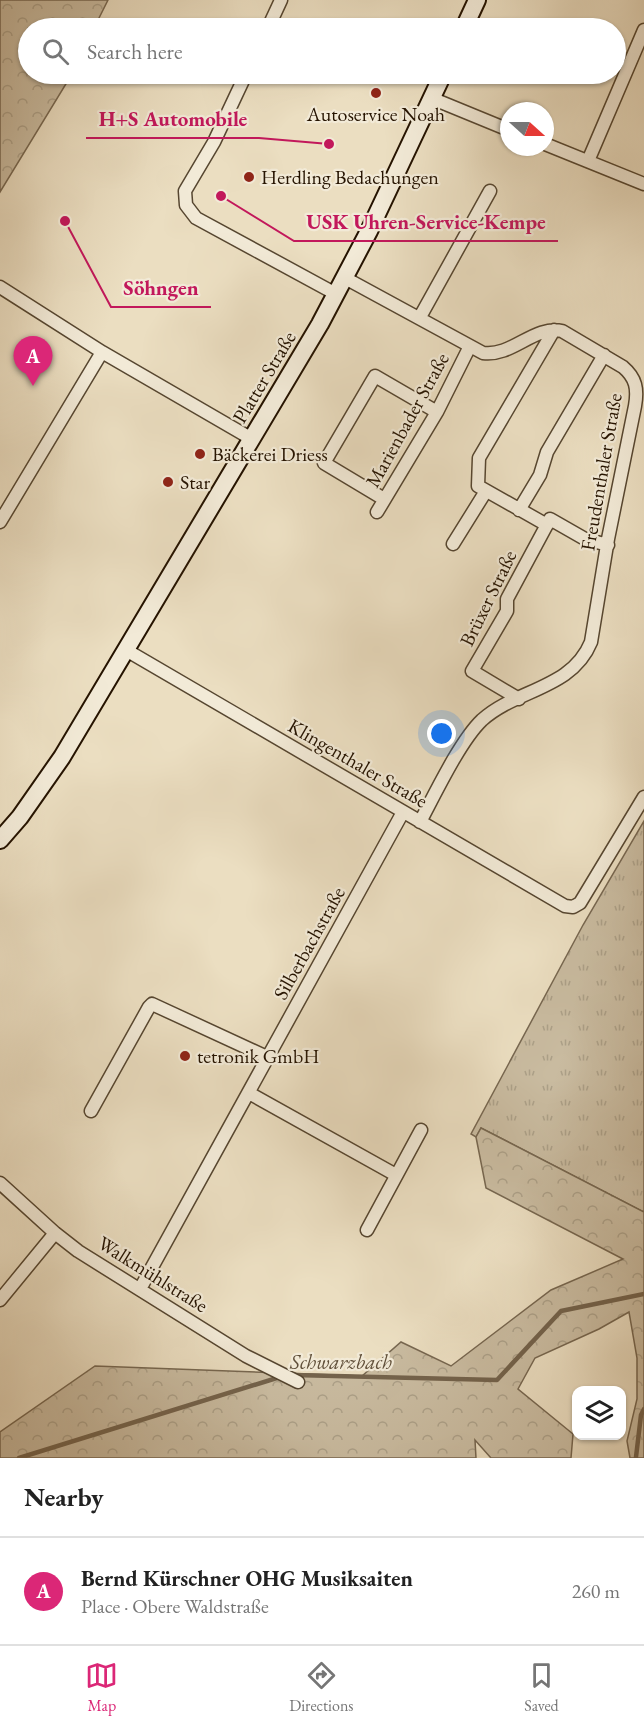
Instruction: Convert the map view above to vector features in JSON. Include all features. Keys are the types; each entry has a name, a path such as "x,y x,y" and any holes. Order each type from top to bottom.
{"main road":[{"path":"469,18 477,0"},
{"name":"Platter Straße","path":"0,840 20,817 62,757 252,439 345,278 438,84"}],"street":[{"path":"273,18 281,0"},
{"path":"626,72 644,30"},
{"path":"241,84 214,142 185,191 186,205 196,218 336,294"},
{"path":"588,161 621,84"},
{"path":"431,98 500,126"},
{"path":"554,148 644,184"},
{"path":"420,317 490,191"},
{"path":"345,278 483,353 499,353 554,330"},
{"path":"0,287 102,351 252,439"},
{"path":"554,330 479,458 478,486 546,525 550,519 585,539 608,545"},
{"name":"Freudenthaler Straße","path":"420,822 470,734 482,720 572,671 587,652 591,642 637,395 632,374 562,331 554,330"},
{"name":"Marienbader Straße","path":"377,512 437,412 470,346"},
{"path":"0,522 102,351"},
{"path":"519,510 540,475 547,452 604,355"},
{"path":"384,499 324,463 375,376 437,412"},
{"path":"453,544 486,490"},
{"name":"Brüxer Straße","path":"519,699 472,671 507,611 507,598 546,525"},
{"name":"Klingenthaler Straße","path":"126,650 565,906 573,907 580,903 644,797"},
{"name":"Silberbachstraße","path":"140,1289 403,812"},
{"path":"91,1111 152,1004 269,1058"},
{"path":"249,1093 396,1175"},
{"path":"367,1230 421,1131"},
{"name":"Walkmühlstraße","path":"0,1183 78,1251 246,1356 298,1382"},
{"path":"0,1300 55,1233"}],"green space":[{"path":"0,0 108,0 99,18 18,18 18,84 66,84 0,192"},
{"path":"644,821 644,1212 481,1128 476,1137 471,1134 583,925"},
{"path":"481,1128 644,1212 644,1458 630,1458 627,1441 637,1399 637,1358 629,1312 599,1329 535,1358 518,1389 572,1433 571,1458 491,1458 475,1440 476,1458 0,1458 0,1432 95,1366 362,1376 401,1342 451,1366 551,1290 623,1259 486,1188 476,1137"}],"waterway":[{"name":"Schwarzbach","path":"294,1375 497,1380 561,1311 644,1294"},
{"name":"Schwarzbach","path":"19,1458 280,1377"},
{"name":"Schwarzbach","path":"636,1457 641,1415 644,1409"}],"place":[{"name":"Autoservice Noah","path":"376,93"},
{"name":"H+S Automobile","path":"329,144"},
{"name":"Herdling Bedachungen","path":"249,177"},
{"name":"USK Uhren-Service-Kempe","path":"221,196"},
{"name":"Söhngen","path":"65,221"},
{"name":"Bernd Kürschner OHG Musiksaiten","path":"33,386"},
{"name":"Bäckerei Driess","path":"200,454"},
{"name":"Star","path":"168,482"},
{"name":"tetronik GmbH","path":"185,1056"}]}
